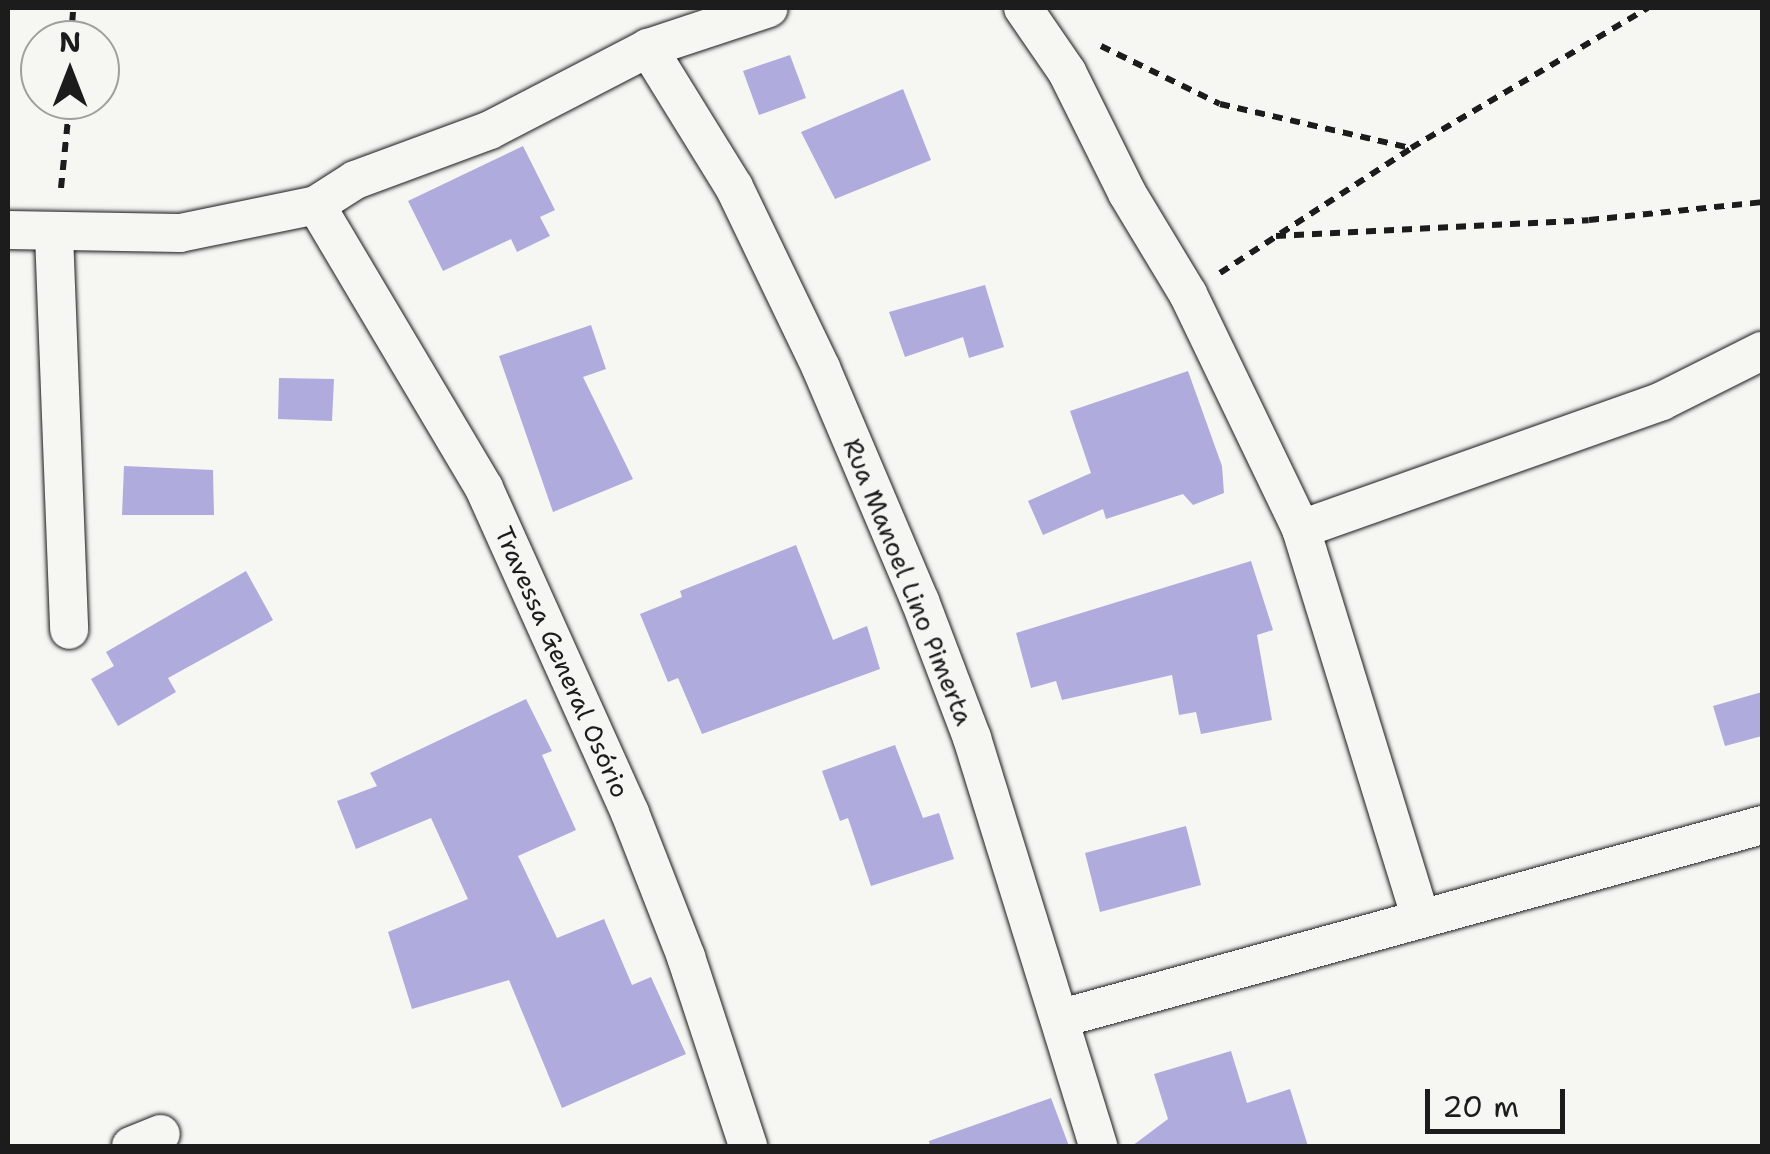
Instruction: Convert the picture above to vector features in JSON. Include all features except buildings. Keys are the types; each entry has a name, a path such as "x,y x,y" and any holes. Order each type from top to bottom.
{"street":[{"path":"8,230 54,234 180,233 316,205 355,180 490,130 648,48 769,8"},
{"path":"1023,8 1067,72 1126,193 1188,294 1301,529 1421,918"},
{"name":"Rua Manoel Lino Pimerta","path":"648,48 734,188 821,368 972,738 1062,1018 1098,1146"},
{"name":"Travessa General Osório","path":"316,205 484,488 630,813 686,956 748,1146"},
{"path":"54,234 69,630"},
{"path":"1301,529 1662,401 1762,351"},
{"path":"1062,1018 1762,826"}],"path":[{"path":"1188,294 1412,148 1648,8"},
{"path":"1095,42 1220,104 1412,148"},
{"path":"54,234 68,120"},
{"path":"1276,236 1588,220 1762,202"}]}
